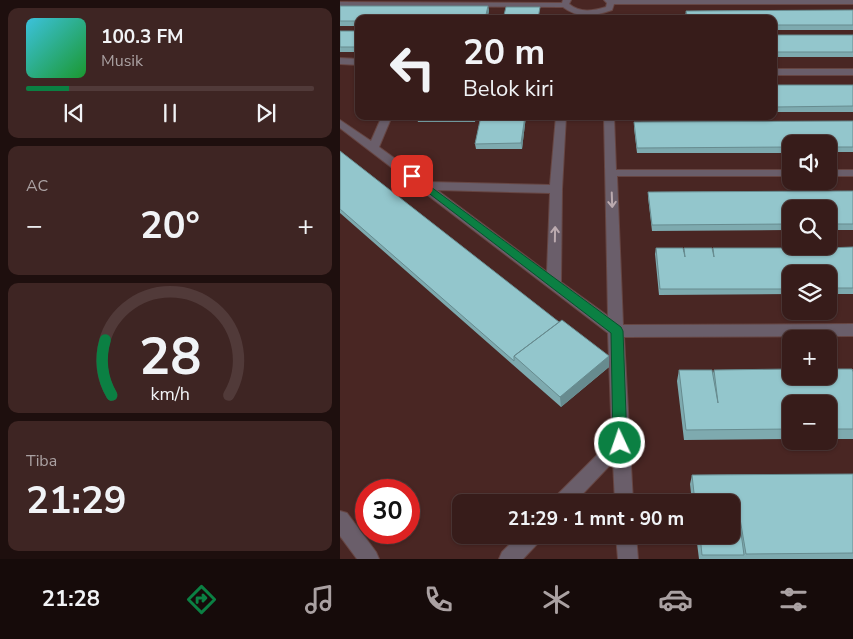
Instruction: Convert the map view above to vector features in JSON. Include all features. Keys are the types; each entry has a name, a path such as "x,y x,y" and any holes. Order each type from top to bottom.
{"street":[{"path":"340,4 567,5 578,12 600,15 609,8 610,1 853,2"},
{"path":"340,61 355,62"},
{"path":"777,72 853,72"},
{"path":"374,147 385,120"},
{"path":"554,283 556,189 561,120"},
{"path":"609,120 620,443 623,494"},
{"path":"340,123 617,331 853,330"},
{"path":"837,173 853,172"},
{"path":"611,173 782,173"},
{"path":"425,186 556,189"},
{"path":"571,494 620,443"},
{"path":"340,520 369,559"},
{"path":"509,559 523,544"},
{"path":"627,544 628,559"}],"building":[{"path":"340,6 488,6 486,15 355,15 355,21 340,21"},
{"path":"506,7 540,7 539,15 504,15"},
{"path":"853,10 853,25 777,25 777,15 687,15 686,11"},
{"path":"340,31 355,31 355,47 340,47"},
{"path":"777,35 853,35 853,52 777,52"},
{"path":"777,85 853,85 853,106 777,107"},
{"path":"480,120 524,120 521,143 475,144"},
{"path":"853,121 853,147 837,147 837,135 782,135 782,147 637,148 634,122"},
{"path":"340,151 559,322 514,356 514,361 340,209"},
{"path":"853,191 853,224 837,224 837,200 782,200 782,224 652,225 648,192"},
{"path":"853,247 853,288 837,288 837,265 782,265 782,289 660,289 656,248 683,248 685,257 684,248 712,248 714,257 713,248 782,248 782,255 837,255 837,248"},
{"path":"562,320 609,356 560,397 514,356"},
{"path":"782,369 782,385 837,385 837,369 852,369 853,429 837,429 837,395 782,395 782,429 686,430 679,370 712,370 718,403 714,370"},
{"path":"853,474 853,553 746,554 740,519 740,494 694,494 692,475"},
{"path":"740,525 744,555 702,555 701,544 740,544"}],"route":[{"path":"412,176 617,331 620,443"}]}
